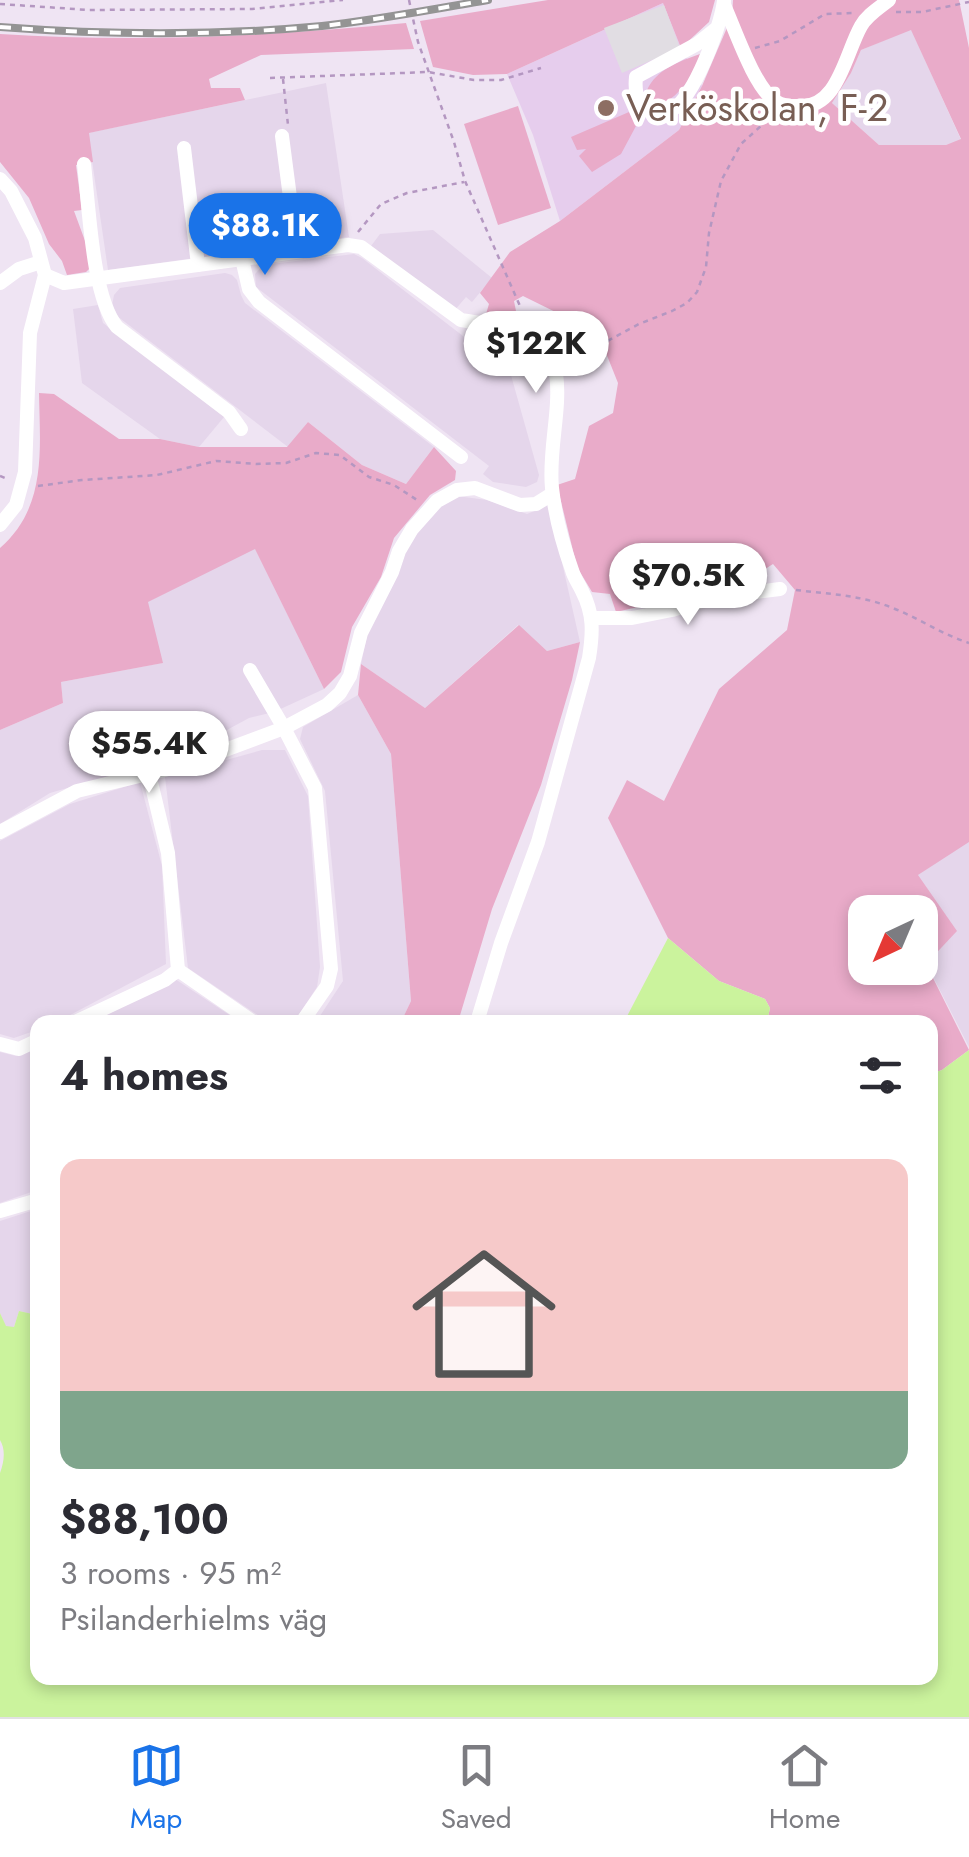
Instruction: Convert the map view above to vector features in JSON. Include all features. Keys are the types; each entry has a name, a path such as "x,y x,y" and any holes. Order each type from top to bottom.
{"street":[{"path":"724,2 762,88 784,105 811,108 824,98 841,73 862,25 889,0"},
{"path":"717,28 698,44 636,77 634,89 644,109 656,115 672,110 684,98 699,72 717,28 724,2"},
{"path":"282,136 297,251"},
{"path":"184,148 198,266"},
{"path":"84,164 104,306 117,327 229,412 241,429"},
{"path":"0,178 35,238 43,269 30,332 24,472 16,504 0,525"},
{"path":"0,283 19,269 43,269 64,283 348,245 362,247 460,320 500,326 527,321 541,333 556,377 552,494 573,575 592,618 593,633 538,842 500,944 479,1015"},
{"path":"242,259 249,290 259,302 461,457"},
{"path":"0,832 77,792 186,765 284,728 326,705 340,693 350,676 361,633 399,551 412,528 437,502 457,490 474,488 520,505 536,504 552,494"},
{"path":"592,618 632,618 715,598 780,588"},
{"path":"250,670 314,788 331,969 327,986 307,1015"},
{"path":"149,774 168,853 178,970"},
{"path":"90,1015 178,970"},
{"path":"178,970 243,1015"},
{"path":"0,1044 19,1049 30,1044"},
{"path":"0,1210 30,1202"}],"path":[{"path":"0,4 89,10 216,10 343,0"},
{"path":"410,0 418,42 465,181 527,321"},
{"path":"270,78 428,72 501,80 541,68"},
{"path":"282,77 289,131 282,136"},
{"path":"556,377 582,369 600,345 672,312 697,292 706,266 721,181 742,144 784,105"},
{"path":"348,245 381,204 406,193 465,181"},
{"path":"38,486 156,476 216,461 286,464 316,452 340,455 369,477 394,485 431,508"},
{"path":"780,588 852,596 891,607 946,636 969,643"}],"shaded area":[{"path":"548,0 715,0 709,22 681,48 663,3 507,74 473,75 433,67 420,21"},
{"path":"733,0 959,0 969,48 969,842 918,875 932,895 848,895 848,985 936,985 969,1050 938,1071 938,1015 768,1015 765,999 719,981 668,938 608,818 627,780 664,801 719,689 787,630 795,590 773,564 743,583 616,612 610,594 592,592 577,567 557,485 575,479 589,426 613,413 618,383 598,333 523,296 514,301 517,316 494,320 486,314 489,304 480,293 510,252 560,221 679,130 732,16","holes":["911,30 961,139 946,145 879,145 832,103 861,50"]},
{"name":"Verköskolan, F-2","path":"663,3 702,86 679,130 560,221 533,135 507,74"},
{"path":"664,5 680,48 622,73 604,28"},
{"path":"406,23 414,49 261,55 209,79 211,88 240,88 245,100 89,133 93,162 76,165 82,210 74,211 91,257 91,267 86,272 67,275 29,198 0,162 0,34 203,37"},
{"path":"911,29 961,140 946,145 879,145 832,103 861,50"},
{"path":"700,54 681,90 661,105 652,101 647,90 662,71"},
{"path":"326,83 349,237 108,270 88,133"},
{"path":"518,106 551,208 498,225 464,124"},
{"path":"629,112 636,126 621,154 592,172 579,156 586,149 577,150 571,137"},
{"path":"433,230 492,278 472,302 466,297 454,311 371,246 380,234"},
{"path":"354,254 472,343 500,336 539,475 537,482 526,487 493,482 483,474 489,466 256,287 255,274 263,265"},
{"path":"225,273 237,280 245,303 434,447 406,484 362,465 308,422 288,447 117,316 112,305 120,288"},
{"path":"98,305 103,323 224,417 199,447 160,439 82,383 73,309"},
{"path":"39,393 54,394 119,439 160,439 199,447 287,447 308,422 362,465 406,484 434,447 456,471 455,480 430,495 394,538 381,577 352,627 341,672 324,689 255,549 148,602 163,663 61,682 63,703 0,730 0,548 26,514 38,477"},
{"path":"457,496 487,500 527,514 549,505 580,642 547,651 518,625 425,708 361,664 368,631 412,535 434,509"},
{"path":"255,548 324,689 274,712 249,718 179,756 50,793 0,824 0,730 63,703 61,682 162,663 147,602"},
{"path":"519,625 547,651 580,642 541,785 492,909 460,1015 404,1015 411,1001 391,754 358,695 361,664 425,708"},
{"path":"358,695 391,754 411,1001 404,1015 321,1015 343,981 325,791 300,739 303,727"},
{"path":"262,750 285,750 308,796 320,967 317,987 299,1015 258,1015 188,968 165,777"},
{"path":"140,782 162,866 166,964 70,1015 30,1015 30,1032 14,1038 0,1034 0,841 70,804"},
{"path":"969,842 969,1047 937,985 938,895 920,895 918,875"},
{"path":"938,904 957,931 938,951"},
{"path":"668,938 719,981 765,999 770,1008 768,1015 628,1015"},
{"path":"175,979 229,1015 107,1015"},
{"path":"969,1050 969,1717 0,1717 0,1473 4,1456 0,1440 0,1313 6,1326 14,1327 19,1311 30,1313 30,1685 938,1685 938,1071"},
{"path":"30,1051 30,1192 0,1203 0,1052 16,1056"},
{"path":"30,1211 30,1313 19,1311 14,1327 6,1327 0,1313 0,1221"}],"railway":[{"path":"0,27 121,33 242,32 343,24 488,0"}],"place":[{"name":"Verköskolan, F-2","path":"606,108"}]}
